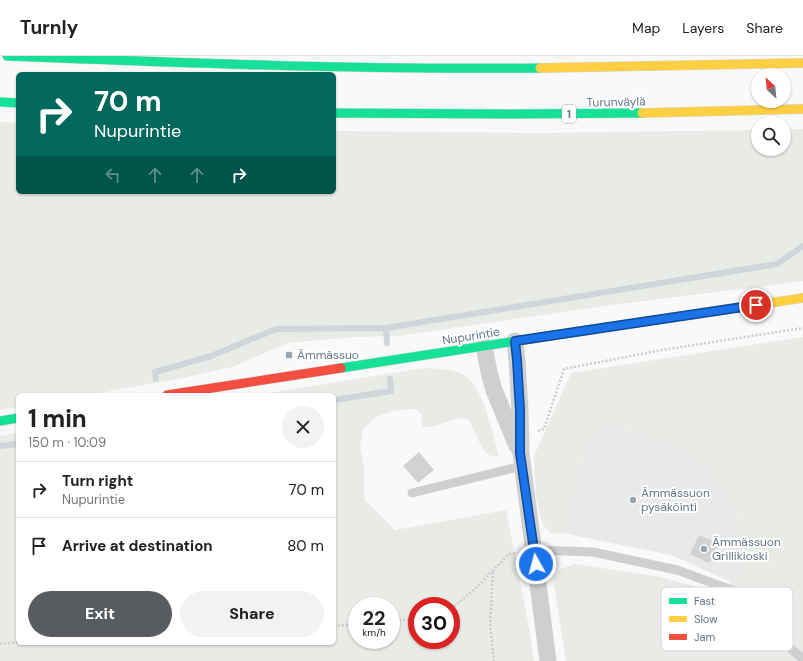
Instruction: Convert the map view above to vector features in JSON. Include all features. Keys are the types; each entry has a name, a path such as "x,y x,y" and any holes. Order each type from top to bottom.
{"main road":[{"path":"7,56 174,63 444,69 803,63"},
{"path":"0,102 16,102"},
{"name":"Turunväylä","path":"336,113 469,115 697,113 803,109"},
{"name":"Nupurintie","path":"180,393 803,298"},
{"path":"0,421 16,418"}],"street":[{"path":"515,341 519,383 521,460 548,661"},
{"path":"484,346 494,390 521,460"}],"lane":[{"path":"412,493 521,460"},
{"path":"534,550 592,552 677,570 724,587"},
{"path":"793,651 803,659"}],"path":[{"path":"520,435 544,429 564,369 662,350 803,328"},
{"path":"460,601 493,572 509,554 534,550"},
{"path":"493,572 490,624 494,661"},
{"path":"336,626 348,625"},
{"path":"0,644 16,642"}],"shaded area":[{"path":"0,122 16,123 16,194 336,194 336,131 540,133 751,130 751,156 791,156 791,129 803,129 803,281 612,305 398,336 354,337 287,343 233,367 177,379 99,393 16,393 16,407 0,410"},
{"path":"803,337 803,661 566,661 553,579 560,569 575,564 660,577 695,587 661,587 661,651 793,651 793,587 729,587 731,582 743,568 736,512 709,467 668,442 605,425 593,432 587,447 563,533 552,534 543,526 536,497 534,456 571,373"},
{"path":"424,368 455,371 464,375 477,390 487,412 499,457 486,453 468,419 459,418 431,427 423,427 421,421 422,415 416,409 396,410 376,417 363,429 360,447 364,466 364,499 395,530 506,510 534,661 0,661 0,436 16,433 16,645 336,645 336,393 269,393"},
{"name":"Ämmässuon pysäköinti","path":"605,425 668,442 709,467 736,512 743,568 731,582 671,555 563,533 587,447 593,432"}],"building":[{"path":"419,452 434,470 418,483 403,466"},
{"name":"Ämmässuon Grillikioski","path":"699,535 719,544 709,563 690,554"}],"waterway":[{"path":"156,379 155,372 211,356 276,329 386,328 777,264 803,246"},
{"path":"386,328 387,343"},
{"path":"336,400 391,391 390,379"},
{"path":"0,446 16,444"}],"traffic: fast":[{"path":"7,56 341,67 540,68"},
{"path":"0,102 16,103"},
{"path":"336,113 642,113"},
{"path":"341,368 634,323"},
{"path":"0,421 16,418"}],"traffic: slow":[{"path":"540,68 803,63"},
{"path":"642,113 803,109"},
{"path":"634,323 803,298"}],"traffic: jam":[{"path":"180,393 341,368"}],"place":[{"name":"Ämmässuo","path":"289,355"},
{"name":"Ämmässuon pysäköinti","path":"633,500"},
{"name":"Ämmässuon Grillikioski","path":"704,549"}],"route":[{"path":"536,564 520,453 520,410 515,341 756,305"}]}
